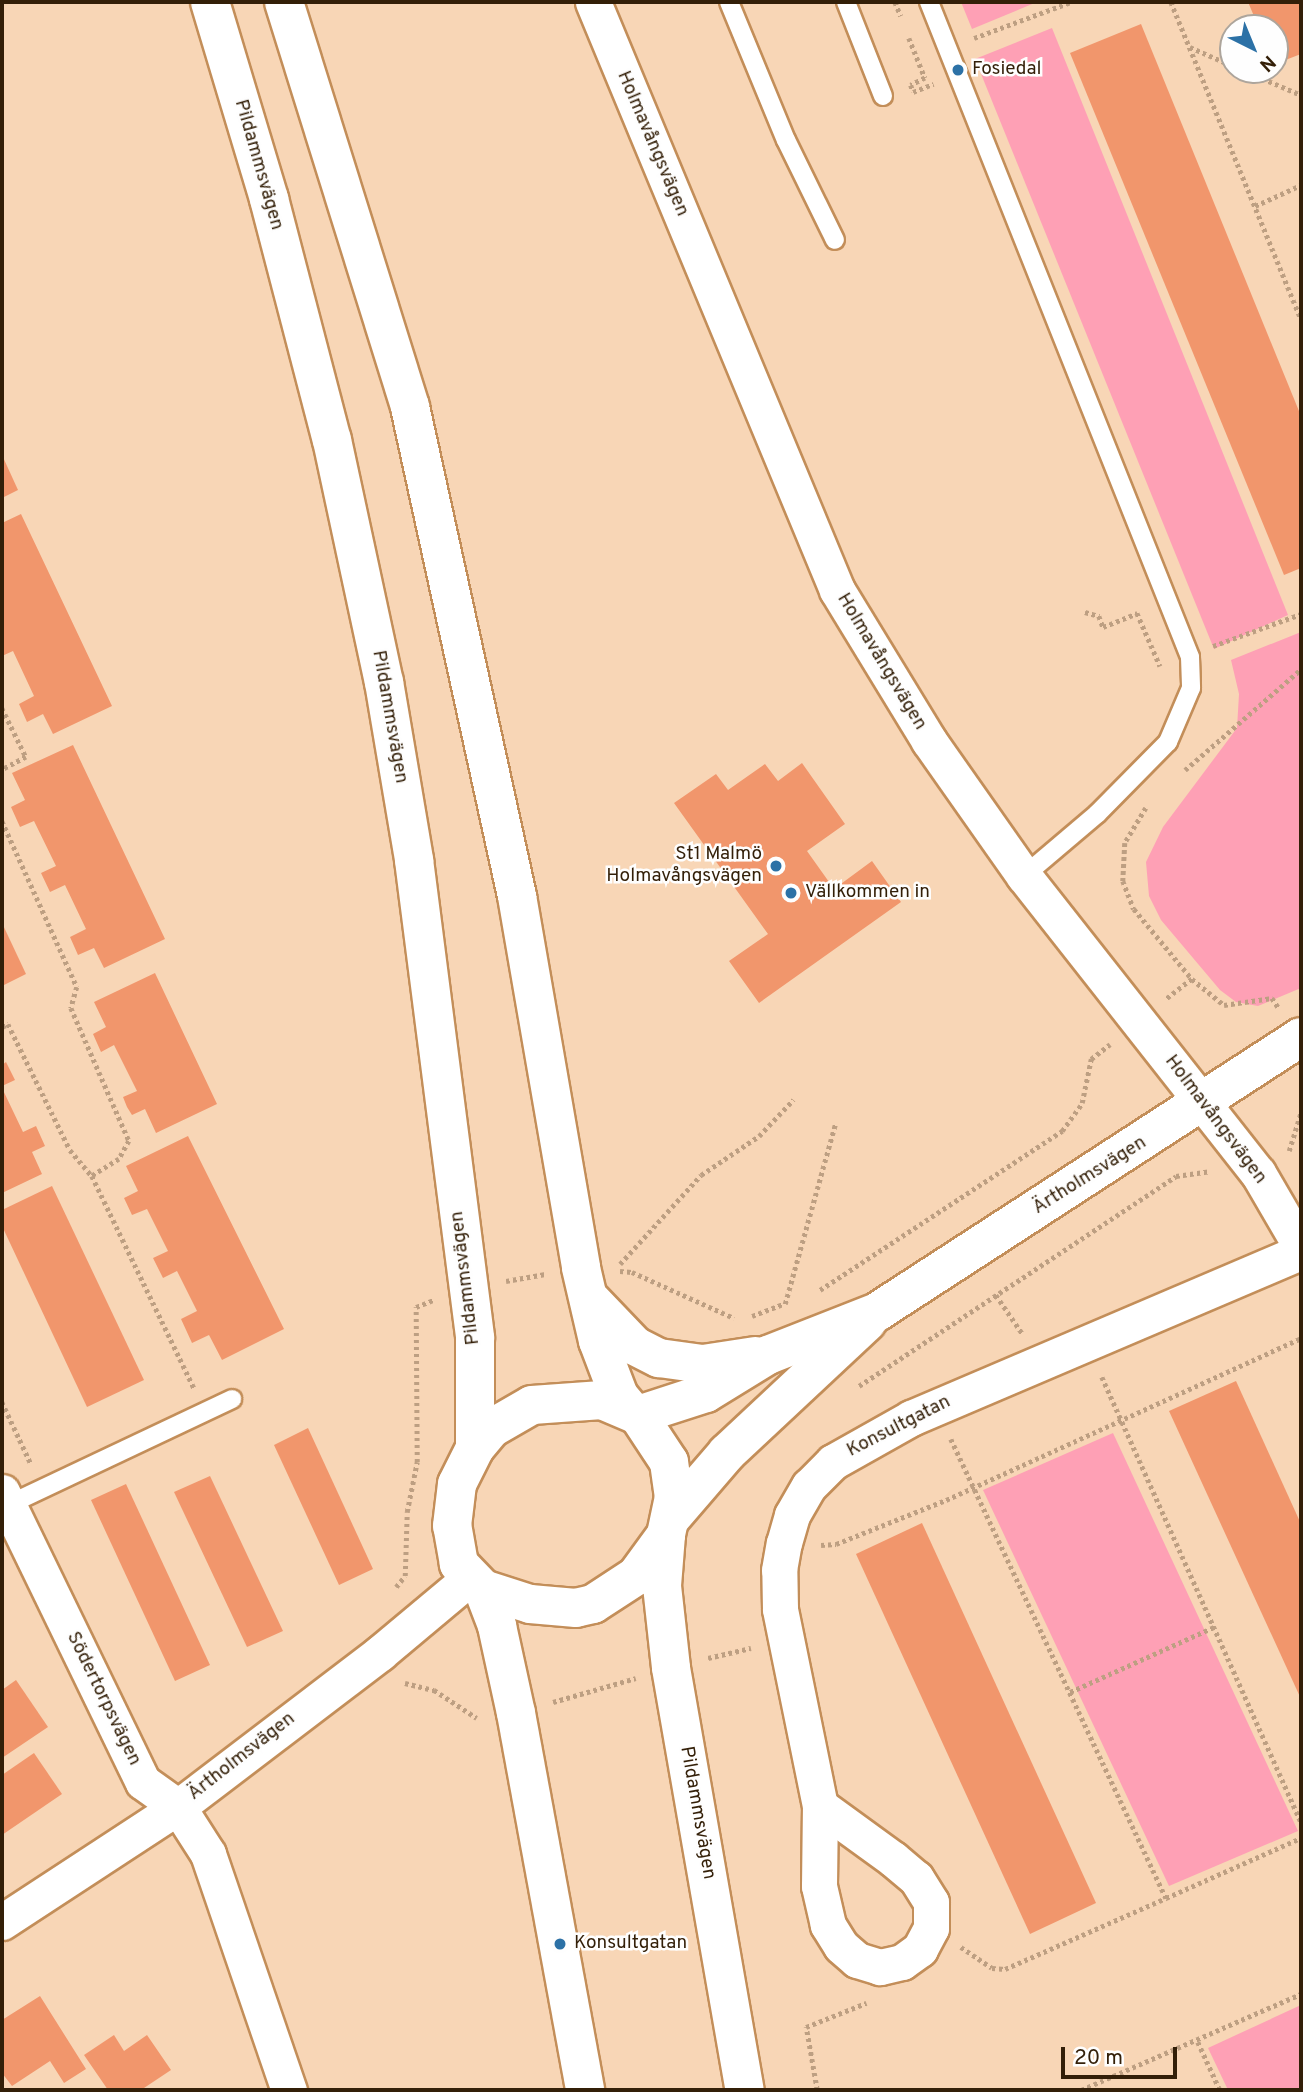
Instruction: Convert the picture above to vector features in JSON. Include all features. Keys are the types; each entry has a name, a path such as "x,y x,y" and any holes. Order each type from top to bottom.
{"main road":[{"name":"Pildammsvägen","path":"210,2 269,199 332,440 384,682 414,860 475,1338 475,1448"},
{"path":"284,2 410,407 517,896 587,1296 598,1340 619,1396 634,1412 669,1462 674,1497 669,1526"},
{"name":"Ärtholmsvägen","path":"634,1412 706,1393 768,1355 877,1312 1203,1104 1301,1038"},
{"path":"587,1296 635,1346 659,1358 703,1364 768,1355"},
{"name":"Ärtholmsvägen","path":"477,1583 530,1605 576,1608 593,1604 636,1576 669,1526 727,1453 791,1398 877,1312"},
{"path":"585,2090 519,1726 497,1626 477,1583 459,1564 452,1525 457,1484 475,1448 492,1428 532,1405 602,1400 634,1412"},
{"name":"Pildammsvägen","path":"669,1526 662,1586 671,1668 745,2090"}],"street":[{"name":"Holmavångsvägen","path":"593,2 837,590 929,741 1024,876 1258,1173 1301,1247"},
{"name":"Konsultgatan","path":"931,1928 920,1949 902,1962 880,1968 857,1960 841,1946 828,1925 820,1886 820,1806 780,1609 779,1570 792,1515 809,1486 833,1462 931,1408 1301,1252"},
{"name":"Södertorpsvägen","path":"5,1499 143,1782 178,1807 208,1854 289,2090"},
{"name":"Ärtholmsvägen","path":"2,1922 178,1807 380,1653 477,1583"},
{"path":"820,1806 916,1878 931,1902 931,1928"}],"lane":[{"path":"729,2 786,140 835,240"},
{"path":"846,2 884,95"},
{"path":"929,2 1189,657 1191,688 1168,742 1097,814 1024,876"},
{"path":"5,1499 232,1399"}],"path":[{"path":"948,47 1072,2"},
{"path":"1171,2 1301,319"},
{"path":"1190,47 1219,59"},
{"path":"884,95 911,85 913,92 934,84 933,76"},
{"path":"1275,84 1301,95"},
{"path":"1255,206 1301,185"},
{"path":"1085,612 1099,616 1103,627 1137,613"},
{"path":"1180,775 1301,669"},
{"path":"2,708 26,757 2,770"},
{"path":"1155,799 1125,843 1124,881 1135,909 1192,979 1224,1004 1244,1005 1272,998 1301,1038"},
{"path":"2,821 77,987 71,1008 129,1141 119,1159 92,1176"},
{"path":"815,1294 1062,1131 1082,1103 1091,1059 1192,979"},
{"path":"2,1027 8,1024 70,1150 92,1176 205,1411"},
{"path":"616,1270 634,1244 670,1214 701,1175 759,1136 793,1100"},
{"path":"849,1393 1176,1176 1208,1170 1237,1186 1258,1173 1288,1154 1301,1112"},
{"path":"785,1304 835,1125"},
{"path":"1288,1154 1292,1162"},
{"path":"743,1322 765,1308 794,1302"},
{"path":"784,1543 836,1544 974,1487 1301,1338"},
{"path":"1082,1344 1097,1365 1301,1821"},
{"path":"931,1408 948,1432 1166,1898"},
{"path":"1070,1692 1214,1627"},
{"path":"931,1928 992,1968 1004,1969 1301,1838"},
{"path":"953,1956 964,1949"},
{"path":"1081,2090 1198,2042 1301,1994"},
{"path":"817,2090 806,2028 869,2002"},
{"path":"1198,2042 1220,2090"}],"shaded area":[{"path":"961,2 1037,2 972,29"},
{"path":"1052,28 1288,615 1214,649 975,59"},
{"path":"1301,632 1301,988 1258,1006 1236,1002 1220,990 1161,920 1149,896 1146,862 1163,827 1237,728 1239,694 1231,660"},
{"path":"1113,1433 1298,1831 1169,1886 983,1490"},
{"path":"1301,2005 1301,2090 1228,2090 1208,2048"}],"building":[{"path":"1248,2 1301,2 1301,54 1289,59 1289,14 1253,14"},
{"path":"1141,24 1301,416 1301,568 1284,575 1070,53"},
{"path":"2,455 18,490 2,498"},
{"path":"21,514 112,706 53,734 43,714 27,722 19,704 34,696 13,651 2,656 2,523"},
{"path":"73,745 165,939 104,968 94,948 78,955 70,937 86,929 65,885 50,892 41,873 56,866 34,821 20,827 11,807 25,800 12,773"},
{"path":"802,763 845,824 807,851 834,889 872,861 901,902 759,1003 729,961 768,934 674,803 716,774 728,790 765,764 778,781"},
{"path":"2,923 26,974 2,986"},
{"path":"155,973 217,1104 156,1133 145,1109 132,1115 127,1107 123,1097 137,1091 114,1045 101,1052 93,1034 106,1027 94,1002"},
{"path":"6,1062 15,1080 2,1086 2,1065"},
{"path":"2,1088 23,1132 36,1126 45,1146 32,1152 42,1174 2,1193"},
{"path":"188,1136 284,1329 222,1360 209,1335 192,1343 181,1319 197,1311 177,1271 163,1278 153,1258 168,1251 147,1209 132,1215 124,1198 138,1191 126,1166"},
{"path":"52,1186 144,1380 87,1407 2,1226 2,1210"},
{"path":"1236,1381 1301,1524 1301,1699 1169,1411"},
{"path":"308,1428 373,1569 339,1585 274,1445"},
{"path":"210,1476 283,1631 247,1647 174,1492"},
{"path":"126,1484 210,1665 175,1681 91,1500"},
{"path":"922,1523 1096,1903 1030,1934 856,1554"},
{"path":"16,1680 48,1727 2,1758 2,1690"},
{"path":"34,1753 62,1794 2,1835 2,1775"},
{"path":"40,1996 86,2069 64,2083 50,2061 12,2086 2,2073 2,2020"},
{"path":"114,2035 124,2051 147,2035 171,2070 141,2090 108,2090 84,2055"}],"place":[{"name":"Fosiedal","path":"958,70"},
{"name":"St1 Malmö Holmavångsvägen","path":"776,866"},
{"name":"Vällkommen in","path":"791,893"},
{"name":"Konsultgatan","path":"560,1944"}]}
